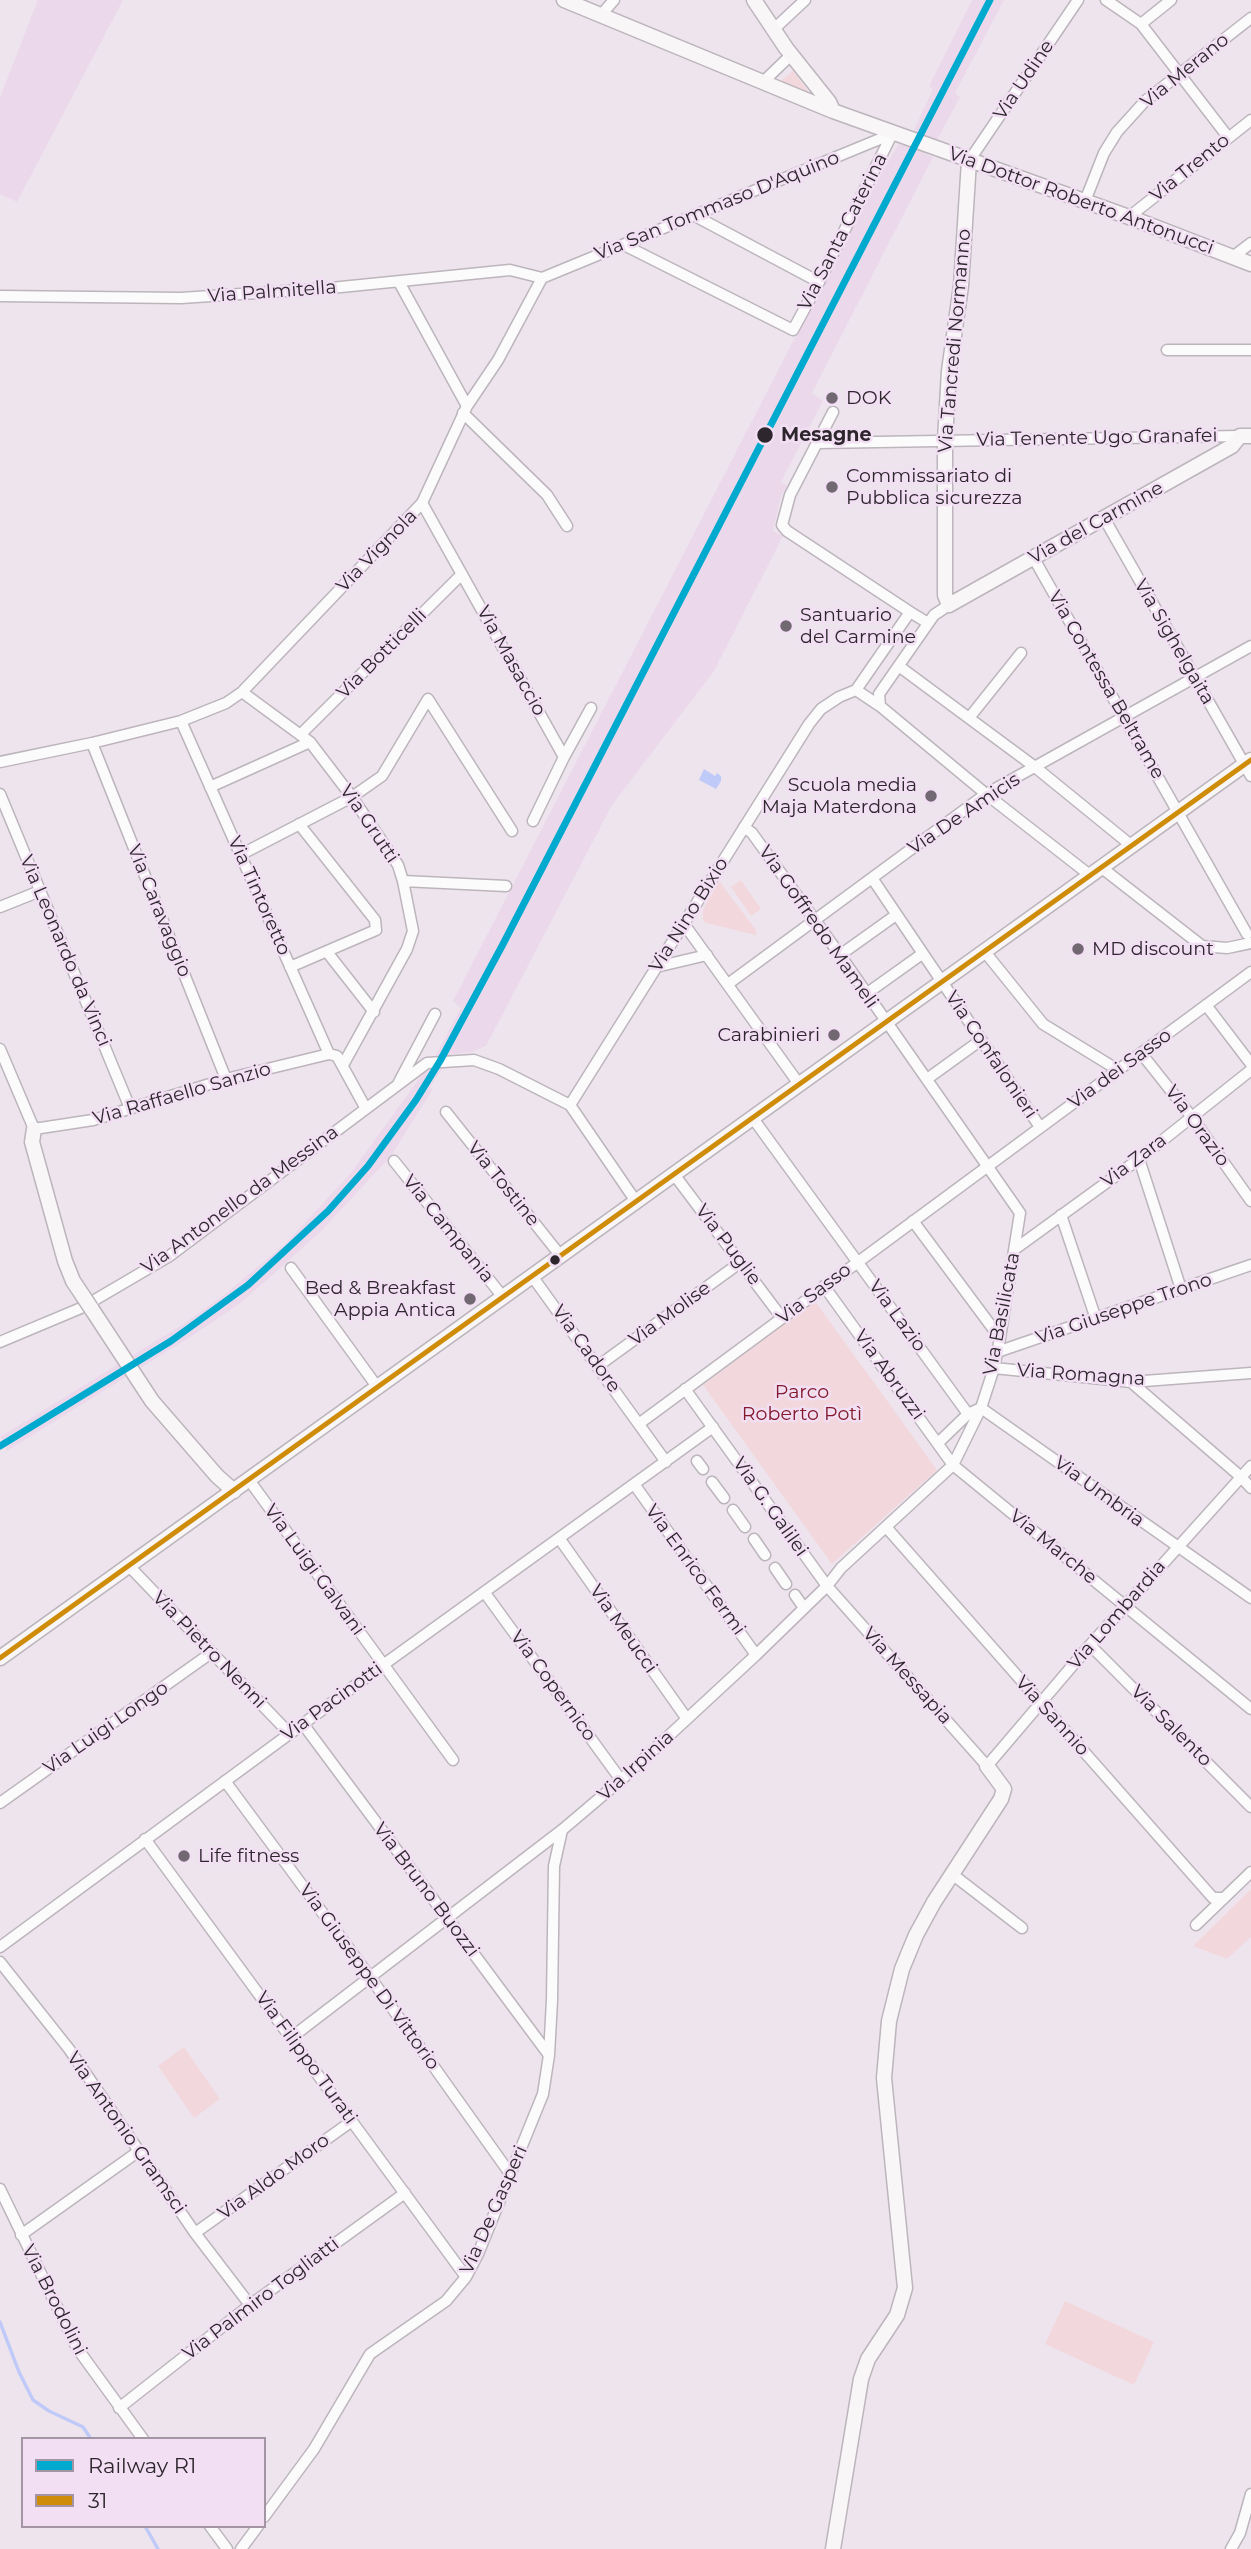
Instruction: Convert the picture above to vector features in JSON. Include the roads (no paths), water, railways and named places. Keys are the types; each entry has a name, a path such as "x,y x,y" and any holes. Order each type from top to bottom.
{"main road":[{"name":"Via Dottor Roberto Antonucci","path":"564,0 832,111 1129,217 1251,264"},
{"path":"754,0 791,55 829,102 832,111"},
{"name":"Via Tancredi Normanno","path":"949,605 945,595 945,440 949,371 961,286 969,161"},
{"name":"Via del Carmine","path":"949,605 1232,446 1245,436"},
{"path":"0,1658 378,1388 635,1200 1178,813 1249,767"},
{"path":"34,1129 32,1142 73,1282 136,1380 185,1440 234,1491"},
{"path":"833,2549 860,2379 868,2359 897,2315 905,2288 884,2078 889,2021 902,1969 916,1935 1001,1799 1004,1789 987,1766"}],"street":[{"path":"601,15 614,0"},
{"path":"774,29 806,0"},
{"name":"Via Udine","path":"969,161 1079,0"},
{"path":"1106,0 1142,24 1228,137"},
{"path":"1142,24 1171,0"},
{"name":"Via Merano","path":"1085,201 1104,153 1117,132 1145,101 1251,18"},
{"path":"763,82 791,55"},
{"name":"Via Trento","path":"1129,217 1251,120"},
{"name":"Via San Tommaso D'Aquino","path":"542,278 892,134"},
{"name":"Via Santa Caterina","path":"624,245 793,330 892,134"},
{"path":"695,216 819,282"},
{"path":"1234,256 1251,243"},
{"name":"Via Palmitella","path":"0,296 181,298 399,282 510,270 542,278"},
{"name":"Via Vignola","path":"0,762 92,744 181,721 226,703 242,692 422,503 465,410 498,360 542,278"},
{"path":"399,282 465,410 547,495 567,526"},
{"path":"1167,350 1251,350"},
{"path":"833,412 790,495 782,525 787,531 929,623"},
{"name":"Via Tenente Ugo Granafei","path":"817,443 1245,436"},
{"name":"Via Masaccio","path":"422,503 564,757"},
{"name":"Via Sighelgaita","path":"1104,518 1193,678 1249,767"},
{"name":"Via Contessa Beltrame","path":"1033,558 1249,938"},
{"name":"Via Botticelli","path":"305,738 462,574"},
{"path":"880,706 879,694 934,615 949,605"},
{"path":"910,612 856,690 880,706 986,794 1202,946 1227,948 1249,938"},
{"name":"Via De Amicis","path":"728,984 986,794 1251,647"},
{"path":"969,718 1021,653"},
{"path":"900,667 1035,767 1132,846"},
{"name":"Via Nino Bixio","path":"570,1105 809,724 821,709 856,690"},
{"name":"Via Grutti","path":"242,692 305,738 352,797 398,865 403,881 413,931 408,948 343,1065"},
{"path":"240,855 352,797 382,776 428,699 512,831"},
{"path":"533,821 591,708"},
{"name":"Via Tintoretto","path":"181,721 329,1054 337,1056 343,1065"},
{"path":"210,787 305,738"},
{"name":"Via Caravaggio","path":"92,744 226,1079"},
{"name":"Via Leonardo da Vinci","path":"0,794 130,1108"},
{"path":"290,967 376,930 375,920 299,824"},
{"name":"Via Goffredo Mameli","path":"744,827 752,833 988,1165"},
{"name":"Via Confalonieri","path":"872,878 1040,1127"},
{"path":"403,881 506,886"},
{"path":"0,907 40,891"},
{"path":"840,955 896,915"},
{"path":"684,924 799,1084"},
{"path":"327,952 374,1012"},
{"path":"985,952 1043,1024 1118,1070"},
{"path":"866,994 922,954"},
{"path":"656,967 707,955"},
{"name":"Via dei Sasso","path":"988,1165 1251,972"},
{"path":"1206,1004 1251,1064"},
{"path":"398,1085 435,1014"},
{"path":"927,1080 981,1041"},
{"path":"0,1049 34,1129"},
{"name":"Via Orazio","path":"1142,1053 1251,1200"},
{"name":"Via Raffaello Sanzio","path":"34,1129 93,1120 226,1079 329,1054"},
{"name":"Via Antonello da Messina","path":"0,1342 81,1308 168,1256 427,1063 474,1060 499,1069 570,1105"},
{"path":"343,1065 365,1107"},
{"name":"Via Zara","path":"1015,1249 1139,1159 1251,1070"},
{"path":"570,1105 635,1200"},
{"name":"Via Tostine","path":"446,1112 560,1255"},
{"name":"Via Lazio","path":"752,1117 968,1413"},
{"path":"1139,1159 1181,1289"},
{"name":"Via Campania","path":"394,1161 503,1297"},
{"name":"Via Sasso","path":"640,1423 988,1165"},
{"name":"Via Basilicata","path":"953,1465 981,1408 994,1368 1020,1213 988,1165"},
{"name":"Via Puglie","path":"673,1173 782,1318"},
{"path":"1061,1215 1096,1319"},
{"path":"913,1220 1000,1338"},
{"name":"Via Molise","path":"598,1366 741,1262"},
{"name":"Via Giuseppe Trono","path":"997,1352 1251,1265"},
{"path":"291,1268 378,1388"},
{"name":"Via Cadore","path":"532,1276 666,1462"},
{"name":"Via Abruzzi","path":"824,1286 953,1465"},
{"name":"Via Romagna","path":"994,1368 1130,1382 1251,1373"},
{"path":"1130,1382 1251,1488"},
{"name":"Via G. Galilei","path":"685,1389 827,1586"},
{"path":"938,1443 968,1413 981,1408"},
{"name":"Via Umbria","path":"981,1408 1251,1598"},
{"name":"Via Pacinotti","path":"0,1947 289,1733 713,1427"},
{"name":"Via Irpinia","path":"292,2037 562,1830 621,1780 756,1655 827,1586 841,1568 953,1465"},
{"name":"Via Marche","path":"953,1465 1251,1709"},
{"name":"Via Lombardia","path":"987,1766 1090,1645 1251,1466"},
{"name":"Via Luigi Galvani","path":"249,1480 453,1760"},
{"path":"712,1482 724,1498"},
{"name":"Via Enrico Fermi","path":"634,1485 756,1655"},
{"path":"733,1510 745,1527"},
{"name":"Via Sannio","path":"886,1527 1213,1898 1223,1898"},
{"name":"Via Meucci","path":"559,1538 687,1720"},
{"path":"754,1539 765,1555"},
{"name":"Via Pietro Nenni","path":"128,1566 289,1733"},
{"path":"775,1568 786,1584"},
{"name":"Via Messapia","path":"827,1586 987,1766"},
{"name":"Via Copernico","path":"485,1592 621,1780"},
{"path":"795,1595 804,1608"},
{"name":"Via Salento","path":"1090,1645 1251,1807"},
{"name":"Via Luigi Longo","path":"0,1803 211,1653"},
{"name":"Via Bruno Buozzi","path":"303,1724 549,2055"},
{"name":"Via Giuseppe Di Vittorio","path":"225,1780 511,2175"},
{"name":"Via De Gasperi","path":"266,2514 314,2449 370,2354 446,2301 466,2277 511,2175 543,2094 549,2055 554,1866 562,1830"},
{"name":"Via Filippo Turati","path":"145,1839 466,2277"},
{"path":"1196,1925 1251,1872"},
{"path":"952,1874 1022,1928"},
{"name":"Via Antonio Gramsci","path":"0,1962 69,2049 195,2233 250,2305"},
{"name":"Via Aldo Moro","path":"195,2233 352,2121"},
{"path":"21,2235 139,2151"},
{"name":"Via Brodolini","path":"0,2189 77,2348 141,2437"},
{"name":"Via Palmiro Togliatti","path":"119,2408 250,2305 405,2193"},
{"path":"1231,2549 1240,2533 1251,2494"},
{"path":"211,2528 227,2549"},
{"path":"241,2549 257,2528"}],"water":[{"path":"704,769 715,776 717,773 721,776 716,789 699,780"}],"waterway":[{"path":"0,2322 33,2400 83,2427 90,2437"},
{"path":"146,2528 158,2549"}],"rail line":[{"name":"R1","path":"0,1446 171,1341 248,1285 328,1211 368,1166 416,1100 502,946 990,0"}],"place":[{"name":"DOK","path":"832,398"},
{"name":"Mesagne","path":"765,435"},
{"name":"Commissariato di Pubblica sicurezza","path":"832,487"},
{"name":"Santuario del Carmine","path":"786,626"},
{"name":"Scuola media Maja Materdona","path":"931,796"},
{"name":"MD discount","path":"1078,949"},
{"name":"Carabinieri","path":"834,1035"},
{"name":"Bed & Breakfast Appia Antica","path":"470,1299"},
{"name":"Life fitness","path":"184,1856"}],"park label":[{"name":"Parco Roberto Potì","path":"802,1403"}]}
